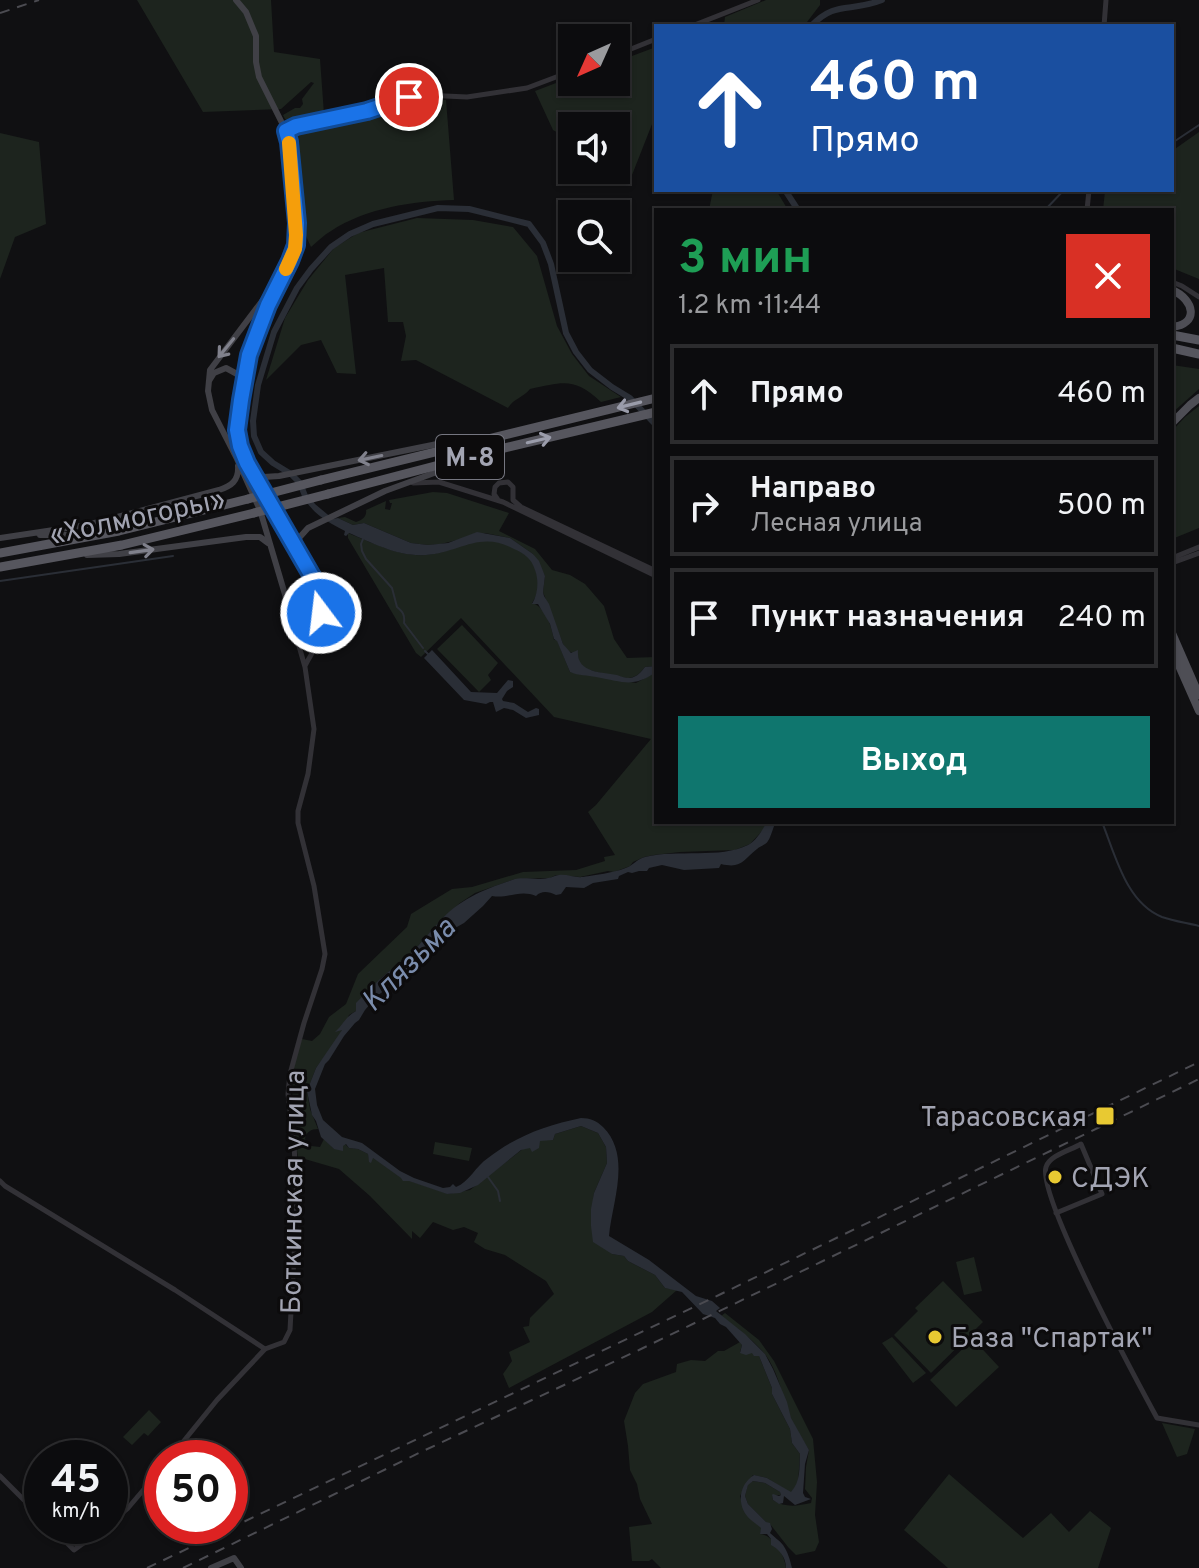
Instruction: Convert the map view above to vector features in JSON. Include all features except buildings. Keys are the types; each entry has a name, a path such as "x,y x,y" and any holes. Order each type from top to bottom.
{"highway":[{"path":"1174,335 1199,340"},
{"path":"1174,348 1199,354"},
{"name":"«Холмогоры»","path":"0,553 97,536 654,399"},
{"name":"«Холмогоры»","path":"0,567 122,545 654,413"}],"main road":[{"path":"236,0 246,12 256,36 259,77 286,131 297,223 295,249 284,272 268,305 249,355 237,430 247,463 320,590 321,613 313,620 303,621 291,612 260,510 212,410 208,395 210,370 284,272"},
{"path":"1174,291 1187,299 1192,310 1185,324 1174,327"},
{"path":"208,383 214,373 226,368 237,374 242,390"},
{"path":"1174,421 1199,398"},
{"path":"247,463 259,475 279,476 452,441 502,436"},
{"path":"306,566 299,542 301,534 308,528 348,508 496,450"},
{"path":"0,538 87,525 219,490 237,478 237,459"},
{"path":"24,534 97,536"},
{"path":"65,555 119,554 253,536 265,540 273,554"},
{"path":"1174,638 1199,695"},
{"path":"1174,655 1199,711"},
{"path":"211,1568 234,1558 241,1568"}],"street":[{"path":"697,24 758,0"},
{"path":"1104,24 1106,0"},
{"path":"630,49 654,40"},
{"path":"286,131 296,126 367,111 407,97 467,97 527,88 558,76"},
{"path":"1174,283 1199,297"},
{"path":"513,496 509,501 501,502 493,491 502,481 512,485 515,503 521,507 654,573"},
{"path":"409,483 439,482 501,502 654,573"},
{"path":"1174,559 1199,550"},
{"path":"305,667 327,624 329,610 320,590"},
{"name":"Боткинская улица","path":"185,1440 265,1349 284,1342 290,1330 297,1202 288,1094 290,1074 325,954 314,886 298,823 314,729 305,667 286,600"},
{"path":"1056,1213 1102,1194 1081,1144 1051,1159 1047,1166 1046,1176 1056,1213 1157,1418 1199,1425"},
{"path":"0,1181 265,1349"},
{"path":"0,1476 24,1500"},
{"path":"128,1508 144,1489"}],"shaded area":[{"path":"137,0 271,0 274,52 320,59 324,114 291,122 283,115 300,108 302,99 314,83 311,82 281,109 203,112"},
{"path":"766,0 820,0 820,5 806,24 724,24 725,17"},
{"path":"654,48 654,119 632,175 630,112 558,112 558,133 553,130 535,91 558,82 558,96 630,96 630,57"},
{"path":"424,98 446,100 454,200 406,204 374,211 345,223 311,247 300,223 294,133 298,128 362,116"},
{"path":"1199,132 1199,279 1174,269 1174,208 1103,208 1105,192 1174,192 1174,150"},
{"path":"0,133 39,142 46,224 15,237 0,279"},
{"path":"713,192 777,192 787,208 709,208"},
{"path":"417,218 473,220 513,227 537,256 557,326 572,354 589,376 621,397 601,402 583,388 560,383 530,389 508,408 416,360 401,361 406,336 403,322 388,322 384,268 345,275 356,374 337,373 321,340 301,345 266,380 285,318 308,280 334,248 358,233"},
{"path":"1174,365 1199,369 1199,389 1174,411"},
{"path":"1199,406 1199,528 1174,538 1174,429"},
{"path":"433,492 447,493 509,513 499,531 535,549 552,570 570,575 585,584 604,606 614,639 627,658 654,657 654,666 645,667 629,678 582,667 578,656 563,644 543,592 545,576 533,554 510,538 485,533 428,545 411,543 364,523 353,525 338,518 345,517 356,522 364,518 366,510 386,501 385,509 390,510 392,503 389,500"},
{"path":"348,533 415,555 434,554 473,542 492,540 524,554 532,562 537,577 538,590 532,603 541,608 547,618 570,672 636,683 654,673 654,824 766,824 750,844 735,850 654,855 614,872 580,877 556,875 550,878 515,879 475,893 460,903 408,957 381,978 357,1005 356,1011 349,1015 339,1037 316,1068 307,1091 318,1129 306,1134 309,1144 301,1144 297,1148 292,1093 297,1052 302,1039 312,1041 320,1034 329,1017 346,1004 358,974 407,927 411,914 452,889 472,887 523,872 576,870 615,855 588,812 651,739 554,717 461,618 421,657 348,538"},
{"path":"462,625 498,663 488,675 491,680 479,692 437,649"},
{"path":"581,1126 598,1133 606,1147 607,1163 594,1193 591,1226 612,1254 624,1256 655,1275 665,1288 677,1290 652,1312 509,1388 503,1374 512,1361 509,1352 530,1342 523,1327 529,1326 530,1318 554,1294 546,1281 505,1255 474,1242 478,1233 464,1227 453,1230 433,1222 420,1238 412,1231 412,1239 339,1169 298,1157 297,1150 302,1146 307,1149 320,1147 324,1139 334,1149 345,1144 368,1154 369,1159 372,1157 402,1178 448,1194 470,1190 524,1148 531,1148 542,1139 553,1140 555,1134"},
{"path":"435,1142 472,1148 469,1161 433,1154"},
{"path":"974,1257 982,1291 964,1295 956,1262"},
{"path":"943,1281 983,1322 931,1373 894,1335 918,1311 915,1308"},
{"path":"725,1313 759,1340 774,1361 813,1439 817,1482 815,1515 819,1542 815,1551 796,1555 748,1504 745,1496 748,1484 753,1481 765,1483 780,1492 781,1495 772,1495 778,1503 791,1506 811,1503 812,1498 805,1489 809,1450 790,1417 769,1360 721,1316"},
{"path":"892,1337 926,1373 913,1383 882,1343"},
{"path":"973,1339 999,1367 956,1407 930,1380"},
{"path":"740,1342 740,1352 759,1356 772,1394 790,1429 792,1443 800,1454 798,1484 791,1493 767,1478 753,1475 740,1496 748,1515 762,1528 760,1534 770,1538 778,1547 786,1568 661,1568 652,1559 632,1561 629,1527 652,1524 630,1470 624,1421 635,1393 643,1384 676,1372 677,1364 691,1360 705,1361 718,1351"},
{"path":"149,1410 161,1422 148,1436 144,1433 132,1445 123,1437"},
{"path":"1162,1423 1195,1429 1187,1454 1177,1457"},
{"path":"949,1474 1023,1538 1051,1513 1069,1532 1090,1511 1111,1528 1098,1568 948,1568 904,1530"}],"water":[{"path":"311,498 333,519 353,525 364,523 411,543 448,543 477,532 510,538 539,561 545,576 544,596 563,644 571,653 578,650 578,658 585,667 628,678 645,667 654,666 654,673 628,682 570,672 550,624 538,604 532,604 537,579 527,557 518,551 502,544 480,542 426,555 396,552 349,533 344,535 345,531 323,518 305,500"},
{"path":"432,650 471,692 497,693 508,680 513,681 513,687 507,691 503,701 514,703 528,712 539,709 539,715 526,718 504,708 496,712 493,702 486,704 464,700 424,658"},
{"path":"766,824 775,824 767,842 738,864 684,870 662,865 647,871 628,872 618,879 593,883 584,888 566,887 556,895 546,892 536,896 525,893 492,896 464,923 448,932 423,961 377,996 325,1064 315,1089 323,1120 342,1137 362,1143 400,1171 443,1188 461,1185 488,1158 532,1132 581,1118 593,1120 603,1127 617,1151 618,1165 609,1236 649,1260 696,1296 712,1301 720,1308 716,1311 765,1354 791,1418 809,1450 803,1493 811,1499 795,1505 784,1496 783,1503 779,1504 772,1495 779,1496 780,1492 765,1483 753,1481 748,1485 745,1496 748,1504 770,1523 770,1533 785,1548 792,1568 786,1568 782,1554 771,1545 767,1534 760,1534 761,1528 746,1515 741,1503 742,1490 754,1475 767,1478 791,1492 799,1474 800,1454 792,1443 790,1429 772,1394 759,1356 740,1353 742,1345 726,1327 715,1318 703,1314 682,1292 665,1288 655,1275 593,1242 591,1209 594,1193 607,1163 606,1147 598,1133 581,1126 555,1134 553,1140 540,1141 539,1148 532,1152 530,1148 521,1150 478,1185 460,1193 447,1194 403,1181 373,1158 369,1162 368,1154 349,1148 346,1144 343,1151 334,1149 321,1137 307,1091 316,1068 342,1030 335,1032 356,1011 356,1003 463,901 516,879 543,879 558,875 583,877 620,870 645,857 725,852 748,845"}],"waterway":[{"path":"813,24 836,10 882,0"},
{"path":"1174,142 1199,125"},
{"name":"Клязьма","path":"786,192 797,208"},
{"path":"1047,208 1062,192"},
{"name":"Клязьма","path":"307,501 300,483 261,452 254,436 258,385 274,332 297,288 331,247 373,224 438,208 469,209 529,224 543,243 551,264 566,333 576,352 590,370 630,398 654,423"},
{"path":"363,539 362,551 366,559 392,588 404,623 423,648"},
{"path":"0,581 173,556"},
{"path":"425,651 428,654"},
{"path":"1103,824 1123,876 1139,901 1162,917 1199,926"},
{"path":"488,1177 498,1191 500,1201"}],"railway":[{"path":"0,13 39,0"},
{"path":"147,1568 1199,1062"},
{"path":"183,1568 1199,1079"}],"slow traffic":[{"path":"286,269 295,249 297,223 289,143"}],"place":[{"name":"Тарасовская","path":"1105,1116"},
{"name":"СДЭК","path":"1055,1177"},
{"name":"База \"Спартак\"","path":"935,1337"}],"route":[{"path":"321,613 320,590 247,463 237,430 249,355 296,245 297,223 286,131 409,97"}]}
